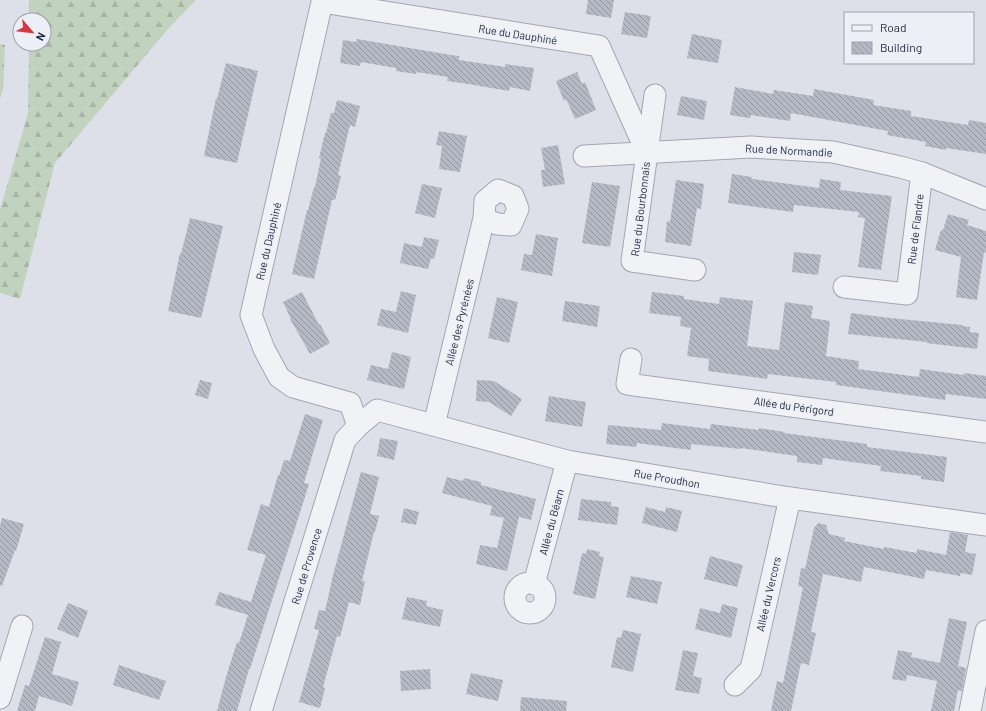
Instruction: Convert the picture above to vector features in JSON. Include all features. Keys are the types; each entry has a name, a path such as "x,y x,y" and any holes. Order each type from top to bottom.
{"street":[{"name":"Rue du Dauphiné","path":"358,426 350,403 293,387 279,377 264,349 251,315 316,1 599,46 647,153"},
{"name":"Rue du Bourbonnais","path":"655,95 632,261 695,270"},
{"name":"Rue de Normandie","path":"584,156 751,147 833,152 922,173 986,199"},
{"name":"Rue de Flandre","path":"844,286 907,294 914,285 922,173"},
{"name":"Allée des Pyrénées","path":"434,425 484,218"},
{"name":"Allée du Périgord","path":"630,358 627,384 986,432"},
{"name":"Rue Proudhon","path":"358,426 378,410 567,461 790,498 986,525"},
{"name":"Rue de Provence","path":"261,711 345,440 358,426"},
{"name":"Allée du Béarn","path":"534,584 567,461"},
{"name":"Allée du Vercors","path":"735,685 751,669 790,498"},
{"path":"0,698 22,626"},
{"path":"970,711 986,631"}],"green space":[{"path":"29,0 196,0 168,29 55,163 20,299 0,293 0,210 28,113 29,52 52,52 52,12 29,12"},
{"path":"0,44 5,45 3,89 0,99"}],"building":[{"path":"588,0 614,0 611,18 586,14"},
{"path":"625,12 651,16 647,38 621,34"},
{"path":"692,34 722,40 718,63 687,58"},
{"path":"357,39 459,56 459,60 505,67 505,64 534,68 530,91 510,87 509,91 447,81 448,77 417,72 416,74 396,71 396,68 361,62 360,66 340,63 343,40 356,42"},
{"path":"226,63 258,71 237,163 204,156 216,98 217,99"},
{"path":"577,72 582,84 585,82 596,110 575,119 566,99 564,101 556,81"},
{"path":"735,87 773,94 774,90 813,96 814,89 874,100 873,105 911,111 911,116 968,125 969,120 986,123 986,154 946,148 946,150 925,146 926,142 887,135 888,131 791,113 790,121 751,115 750,118 730,115"},
{"path":"681,96 707,101 704,120 677,115"},
{"path":"337,100 360,106 355,127 350,125 338,175 341,176 335,200 332,200 314,279 292,274 307,210 315,187 321,158 319,158 325,133 331,113 334,113"},
{"path":"439,131 467,136 460,172 439,169 442,146 436,145"},
{"path":"558,145 565,184 543,187 541,170 545,170 541,148"},
{"path":"732,174 752,177 752,179 819,188 820,179 841,182 840,190 892,196 881,270 858,267 865,218 858,217 859,212 794,205 793,212 728,203"},
{"path":"676,180 704,184 701,209 697,208 691,246 665,242 667,221 670,222"},
{"path":"592,182 620,186 610,247 582,243"},
{"path":"422,184 442,188 435,218 415,213"},
{"path":"948,214 969,220 967,225 986,231 986,253 984,252 977,300 956,297 961,257 935,250"},
{"path":"190,218 223,226 201,318 168,311 180,253 181,254"},
{"path":"536,234 558,238 552,276 521,270 524,254 532,255"},
{"path":"424,237 439,240 434,259 431,258 428,269 400,263 404,243 422,247"},
{"path":"794,252 821,255 818,275 792,272"},
{"path":"401,291 416,295 408,333 377,325 381,309 396,312"},
{"path":"302,292 330,343 310,354 290,319 283,302"},
{"path":"652,292 684,296 684,299 719,304 720,297 753,301 747,346 779,350 785,302 813,306 811,318 830,321 826,356 859,361 858,369 919,377 920,369 964,375 964,373 986,376 986,399 946,394 945,400 836,385 836,382 768,374 767,379 708,371 709,359 687,356 691,328 680,326 681,317 649,313"},
{"path":"497,297 518,302 509,343 488,338"},
{"path":"565,301 600,306 597,327 562,321"},
{"path":"851,313 970,327 970,332 979,333 977,349 848,334"},
{"path":"392,352 411,357 404,389 367,380 371,365 388,369"},
{"path":"200,380 212,383 208,399 195,395"},
{"path":"477,380 494,381 522,399 511,416 489,402 476,401"},
{"path":"549,396 586,402 582,427 545,421"},
{"path":"305,414 323,420 304,483 309,484 249,669 237,711 217,711 237,642 239,643 248,615 215,605 219,592 251,602 266,555 247,550 261,504 269,507 278,475 279,476 284,460 290,461"},
{"path":"662,423 710,429 711,424 759,430 759,428 785,432 784,433 867,444 867,447 947,457 944,482 921,479 921,476 880,471 881,466 823,458 822,465 797,462 797,456 741,448 691,444 691,450 637,443 636,447 606,444 608,425 661,430"},
{"path":"380,438 398,441 394,460 377,456"},
{"path":"361,472 379,477 370,514 379,516 362,581 365,581 360,605 349,602 340,637 337,636 323,687 325,688 320,708 299,702 319,630 314,629 319,610 325,611 333,575"},
{"path":"447,477 463,481 464,478 481,482 481,485 536,499 531,520 519,517 507,571 476,564 480,545 497,548 504,518 490,515 492,506 442,493"},
{"path":"581,499 611,502 611,506 619,507 617,525 578,520"},
{"path":"646,507 665,512 666,507 682,511 677,532 642,523"},
{"path":"404,508 419,512 416,525 401,522"},
{"path":"2,518 24,524 16,551 15,550 2,586 0,585 0,526"},
{"path":"818,523 826,525 829,534 845,538 844,541 884,549 884,547 917,553 917,549 946,555 950,532 968,535 965,552 976,554 972,575 961,573 960,576 926,570 924,579 864,567 861,582 823,574 811,632 816,633 809,665 801,663 791,711 771,711 777,681 783,683 803,587 798,586 801,568 805,569 814,528"},
{"path":"587,549 600,552 599,556 604,557 595,599 573,594 582,553 586,554"},
{"path":"710,556 743,565 737,587 704,579"},
{"path":"631,576 662,582 657,604 626,597"},
{"path":"407,597 427,601 426,606 443,610 440,627 402,619"},
{"path":"68,603 88,611 78,638 57,629"},
{"path":"722,604 738,608 731,638 695,629 700,608 720,613"},
{"path":"949,618 967,622 958,666 966,668 962,691 958,690 954,711 931,711 937,681 907,675 906,681 892,679 898,650 912,653 911,657 940,663"},
{"path":"623,630 641,634 633,672 611,667 617,637 621,638"},
{"path":"45,637 61,642 52,674 79,682 72,706 39,696 35,711 17,711 25,685 29,686"},
{"path":"683,650 698,653 693,676 702,678 699,694 675,690"},
{"path":"119,665 166,681 159,700 113,685"},
{"path":"430,669 431,689 401,691 400,671"},
{"path":"471,673 503,680 498,701 466,694"},
{"path":"521,697 567,701 566,711 520,711"}]}
